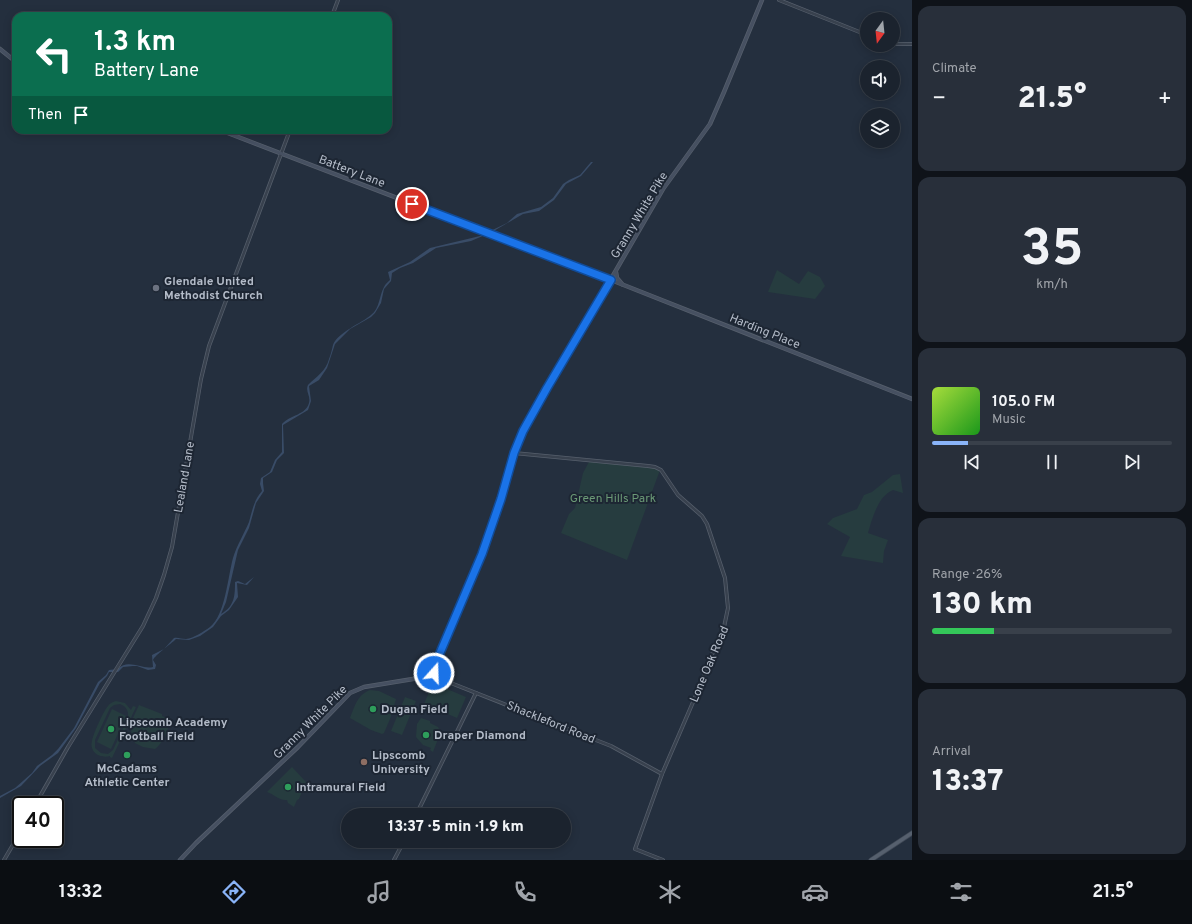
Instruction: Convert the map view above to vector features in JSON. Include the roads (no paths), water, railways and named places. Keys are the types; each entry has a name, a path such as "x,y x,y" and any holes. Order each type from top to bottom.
{"main road":[{"name":"Granny White Pike","path":"180,860 196,843 298,747 348,695 356,689 364,687 416,678 429,673 434,667 482,554 501,499 514,453 530,418 664,188 702,135 712,118 762,0"},
{"path":"0,49 12,59"},
{"name":"Battery Lane","path":"231,134 611,280"},
{"path":"616,272 617,278 624,285"},
{"name":"Harding Place","path":"611,280 912,399"},
{"path":"871,860 912,833"}],"street":[{"path":"334,12 338,0"},
{"path":"779,0 860,32"},
{"path":"900,44 912,44"},
{"name":"Lealand Lane","path":"40,796 71,742 114,674 146,619 156,598 172,547 201,379 209,346 288,134"},
{"name":"Lone Oak Road","path":"514,453 655,467 661,470 676,493 702,516 709,527 726,581 728,603 727,617 723,634 713,652 662,774 635,849 663,860"},
{"path":"434,667 434,673 437,677"},
{"name":"Shackleford Road","path":"429,673 611,746 662,774"},
{"path":"419,808 476,693"},
{"path":"4,860 12,846"},
{"path":"394,860 400,848"}],"water":[{"path":"591,162 593,162 581,176 566,184 554,200 539,211 523,214 492,232 471,241 436,248 413,263 392,273 391,281 384,289 381,303 375,313 371,317 350,329 335,344 327,368 319,380 309,386 311,401 308,410 283,425 284,453 277,460 272,472 263,478 264,491 256,503 249,528 238,550 226,602 221,614 232,604 235,582 238,581 245,584 254,577 247,585 237,583 238,597 229,610 221,616 213,627 200,636 189,640 176,639 164,649 174,638 186,639 192,637 207,629 215,622 223,605 235,553 249,522 255,502 262,491 260,484 261,478 270,472 275,460 282,452 282,424 301,413 307,407 309,398 307,387 326,367 336,340 345,332 374,312 378,305 384,286 390,280 388,272 410,262 430,248 480,236 507,223 517,214 541,207 553,198 563,184 580,175"},
{"path":"164,649 153,660 156,665 155,669 148,670 133,666 123,667 118,672 109,672 100,683 76,728 58,753 40,766 21,786 0,798 0,796 15,788 32,773 37,766 58,749 74,728 98,682 109,670 118,669 126,664 153,667 152,655"}],"place":[{"name":"Glendale United Methodist Church","path":"156,288"},
{"name":"Dugan Field","path":"373,709"},
{"name":"Lipscomb Academy Football Field","path":"111,729"},
{"name":"Draper Diamond","path":"426,735"},
{"name":"McCadams Athletic Center","path":"127,755"},
{"name":"Lipscomb University","path":"364,762"},
{"name":"Intramural Field","path":"288,787"}],"park label":[{"name":"Green Hills Park","path":"613,498"}]}
